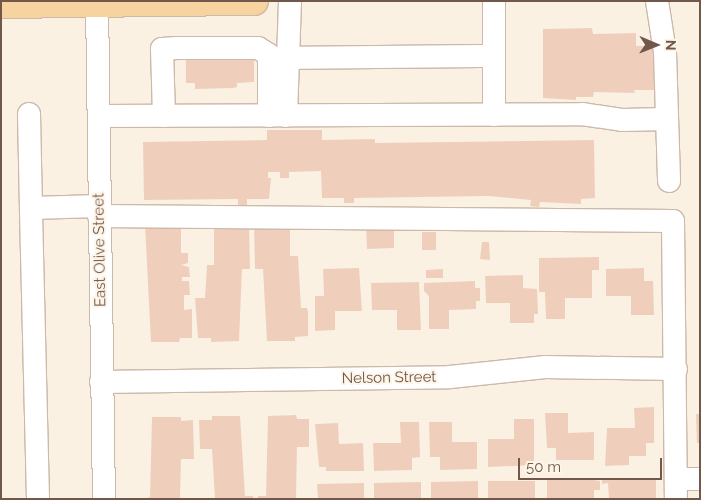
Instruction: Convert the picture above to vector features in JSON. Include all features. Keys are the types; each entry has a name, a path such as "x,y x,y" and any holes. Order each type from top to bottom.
{"main road":[{"path":"1,4 254,1"}],"street":[{"path":"277,116 288,58 290,1"},
{"path":"494,1 494,115"},
{"path":"657,1 665,52 668,181"},
{"name":"East Olive Street","path":"97,2 104,499"},
{"path":"164,116 162,49 258,48 269,55 277,116"},
{"path":"288,58 494,56"},
{"path":"29,114 38,499"},
{"path":"98,116 582,114 622,120 667,119"},
{"path":"31,208 99,211 673,221 676,489 700,478"},
{"name":"Nelson Street","path":"101,382 450,377 545,366 676,369"}],"building":[{"path":"592,28 593,34 636,33 636,46 654,46 654,90 634,90 635,93 594,92 593,97 576,97 576,100 543,98 543,29"},
{"path":"254,55 254,82 237,83 237,87 233,88 195,89 195,83 186,83 186,57"},
{"path":"267,130 322,130 322,140 375,139 375,143 594,140 595,198 581,199 581,204 540,202 539,207 530,206 531,200 489,196 354,198 354,203 344,203 344,198 322,198 321,171 289,172 289,178 280,178 280,172 268,172 268,178 271,178 269,199 247,199 247,205 238,205 238,199 144,200 143,142 267,140"},
{"path":"290,224 290,256 298,256 301,308 307,308 308,312 308,336 295,337 295,341 267,341 263,269 255,269 254,225"},
{"path":"145,225 181,225 181,253 188,253 188,263 181,265 189,267 190,277 182,277 182,281 189,281 190,295 184,295 184,310 192,309 192,338 180,338 179,342 151,342"},
{"path":"214,225 249,225 250,269 242,269 239,341 211,342 211,338 198,338 195,298 205,298 207,265 214,265"},
{"path":"366,225 394,225 394,248 367,249"},
{"path":"422,232 436,232 436,250 422,250"},
{"path":"482,242 489,242 490,260 480,259"},
{"path":"599,257 599,270 592,270 592,298 565,298 565,319 546,319 545,292 539,292 539,258"},
{"path":"359,268 362,311 335,311 335,330 315,331 315,296 324,296 323,269"},
{"path":"644,268 644,281 653,281 654,315 631,315 631,296 606,296 606,269"},
{"path":"443,269 443,278 426,278 426,270"},
{"path":"523,275 523,288 537,289 538,314 534,314 534,323 510,323 510,303 486,303 485,276"},
{"path":"475,281 475,288 480,288 480,301 476,301 476,309 449,310 449,329 429,329 429,296 424,291 424,283"},
{"path":"419,282 421,330 397,330 397,310 372,310 371,283"},
{"path":"654,407 654,443 646,443 646,456 629,456 629,465 605,466 607,428 635,428 634,408"},
{"path":"545,413 568,413 568,433 594,432 594,460 556,460 556,448 547,448"},
{"path":"696,414 700,414 700,443 697,443"},
{"path":"296,415 297,419 309,419 309,447 297,447 296,499 258,499 258,496 266,496 268,416"},
{"path":"212,416 240,416 245,496 253,496 253,499 215,499 212,449 200,449 199,420 212,420"},
{"path":"152,417 181,417 181,421 193,420 194,459 181,459 180,499 144,499 150,497"},
{"path":"514,419 534,419 534,465 488,467 488,439 514,439"},
{"path":"400,422 419,422 420,457 412,458 412,470 374,471 373,443 401,443"},
{"path":"429,422 452,422 452,442 477,442 477,469 440,470 440,457 430,457"},
{"path":"338,423 339,444 363,443 364,471 326,471 326,467 319,467 315,424"},
{"path":"602,479 656,479 656,499 609,499 608,483 602,484"},
{"path":"547,480 600,481 600,490 594,490 594,499 547,499"},
{"path":"478,481 478,499 431,499 431,482"},
{"path":"488,481 535,481 535,499 488,499"},
{"path":"421,482 421,499 374,499 374,483"},
{"path":"364,483 364,499 318,499 317,484"}]}
